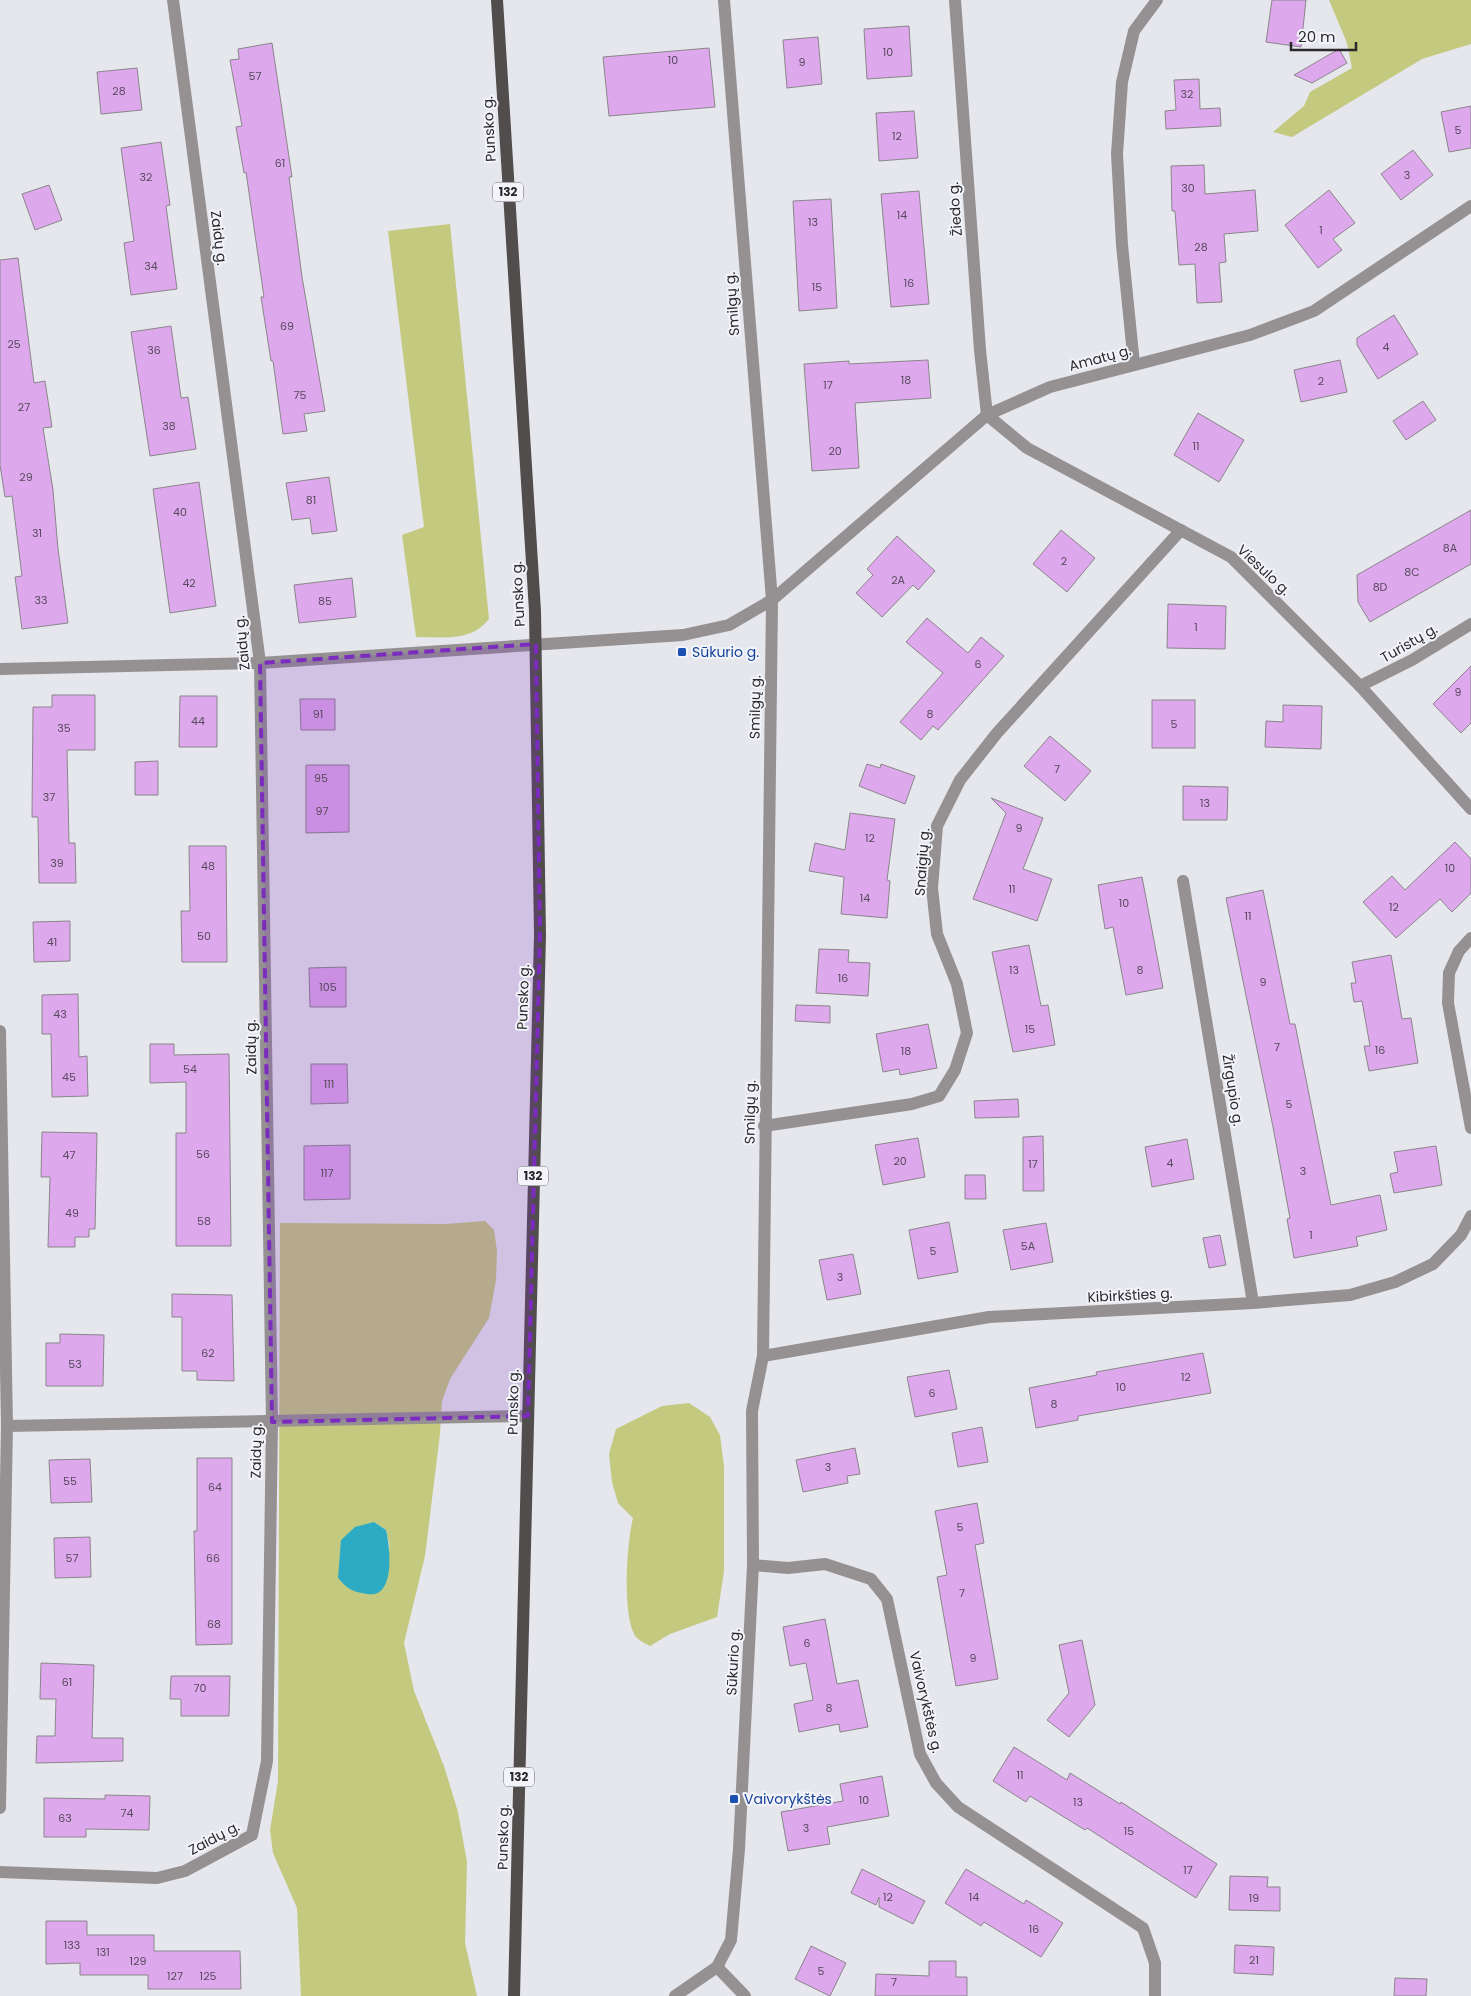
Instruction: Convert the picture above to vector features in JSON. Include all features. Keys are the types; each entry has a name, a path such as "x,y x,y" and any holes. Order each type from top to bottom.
{"main road":[{"name":"Punsko g.","path":"496,0 536,644 540,935 514,1996"}],"street":[{"name":"Zaidų g.","path":"0,1872 157,1878 185,1871 252,1835 267,1761 272,1422 260,663 173,0"},
{"name":"Smilgų g.","path":"724,0 772,600 764,1126 763,1356"},
{"name":"Žiedo g.","path":"955,0 980,350 987,415"},
{"path":"1134,364 1122,245 1116,154 1122,82 1134,31 1156,0"},
{"name":"Amatų g.","path":"0,669 260,663 683,635 729,625 772,600 987,415 1050,387 1250,335 1314,311 1471,206"},
{"name":"Viesulo g.","path":"987,415 1027,448 1231,557 1360,686 1471,808"},
{"name":"Snaigių g.","path":"764,1126 912,1104 939,1096 955,1070 967,1033 956,984 937,934 932,888 937,826 960,780 997,733 1181,530"},
{"name":"Turistų g.","path":"1360,686 1412,660 1471,624"},
{"name":"Žirgupio g.","path":"1183,882 1253,1303"},
{"path":"1471,938 1459,950 1450,973 1448,1003 1471,1128"},
{"path":"0,1031 7,1426 0,1808"},
{"name":"Kibirkšties g.","path":"763,1356 989,1317 1253,1303 1350,1295 1395,1282 1433,1264 1461,1235 1471,1216"},
{"name":"Sūkurio g.","path":"675,1996 717,1967 731,1940 739,1849 753,1565 752,1411 763,1356"},
{"path":"7,1426 528,1416"},
{"name":"Vaivorykštės g.","path":"753,1565 788,1568 825,1564 871,1579 887,1599 920,1754 936,1783 958,1807 1144,1928 1155,1963 1155,1996"},
{"path":"717,1967 745,1996"}],"highlighted area":[{"path":"536,644 540,935 528,1416 272,1422 260,663"}],"green space":[{"path":"1329,0 1471,0 1471,44 1422,59 1292,137 1273,132 1304,106 1310,92 1352,68 1347,43"},
{"path":"450,224 489,619 474,632 465,635 456,637 416,637 402,535 424,527 388,231"},
{"path":"485,1221 494,1230 497,1251 496,1280 489,1318 450,1379 442,1401 440,1434 425,1556 404,1643 414,1691 444,1766 458,1812 467,1862 465,1943 477,1996 301,1996 297,1908 273,1853 270,1830 278,1781 280,1223 445,1224","holes":["374,1522 386,1530 390,1549"]},
{"path":"689,1403 710,1417 720,1435 724,1467 724,1571 717,1617 670,1634 650,1646 637,1638 632,1629 629,1615 627,1561 633,1518 618,1503 612,1482 609,1454 616,1429 662,1406"}],"water":[{"path":"374,1522 386,1530 389,1548 389,1570 383,1589 376,1593 367,1594 351,1589 338,1578 341,1540 355,1527"}],"building":[{"path":"1272,0 1306,0 1301,47 1266,42"},
{"path":"909,26 912,76 867,79 864,29"},
{"path":"818,37 822,84 787,88 783,40"},
{"path":"272,43 292,177 289,177 302,277 325,411 304,414 307,431 283,434 273,361 271,361 261,297 264,297 246,172 244,173 236,127 242,126 230,60 239,59 238,49"},
{"path":"709,48 715,107 609,116 603,57"},
{"path":"1339,49 1347,63 1312,83 1294,75"},
{"path":"137,68 142,110 101,114 97,72"},
{"path":"1199,79 1200,109 1220,108 1221,126 1166,129 1165,111 1176,110 1174,80"},
{"path":"1471,106 1471,148 1449,152 1441,112"},
{"path":"914,111 918,158 879,161 876,113"},
{"path":"161,142 170,205 166,206 177,289 131,295 124,243 134,241 121,148"},
{"path":"1413,150 1433,175 1401,200 1381,174"},
{"path":"1204,165 1205,194 1255,190 1258,231 1224,234 1226,262 1219,263 1222,302 1197,303 1195,264 1179,265 1175,211 1172,211 1171,166"},
{"path":"49,185 62,220 35,230 22,194"},
{"path":"1329,190 1355,223 1333,239 1342,250 1318,268 1285,225"},
{"path":"919,191 929,304 891,307 881,194"},
{"path":"831,199 837,308 799,311 793,201"},
{"path":"18,258 34,383 45,381 52,427 43,428 53,490 58,549 68,623 22,629 15,577 22,576 12,496 5,497 0,465 0,260"},
{"path":"1394,315 1418,354 1378,379 1357,345 1357,338"},
{"path":"171,326 181,398 188,397 196,449 150,456 131,332"},
{"path":"928,360 931,398 855,403 859,468 812,471 804,364 849,361 849,364"},
{"path":"1340,360 1347,392 1301,402 1294,370"},
{"path":"1423,401 1436,420 1406,440 1393,421"},
{"path":"1198,413 1244,440 1219,482 1174,455"},
{"path":"329,477 337,531 312,534 310,518 292,520 286,483"},
{"path":"199,482 216,606 170,613 153,489"},
{"path":"1471,510 1471,564 1370,622 1358,602 1357,575"},
{"path":"1061,530 1095,558 1067,592 1033,564"},
{"path":"897,536 935,571 918,590 913,585 882,617 856,593 873,575 867,569"},
{"path":"352,578 356,617 299,623 294,585"},
{"path":"1168,604 1226,606 1225,649 1167,648"},
{"path":"927,618 968,653 981,637 1004,656 938,730 933,726 921,740 900,722 943,673 906,642"},
{"path":"1471,666 1471,723 1461,733 1433,704"},
{"path":"52,695 95,695 95,750 67,750 69,843 75,843 76,883 39,883 38,817 32,817 33,707 52,707"},
{"path":"180,696 217,696 217,747 179,747"},
{"path":"300,699 335,699 335,730 301,730"},
{"path":"1152,700 1195,700 1195,748 1152,748"},
{"path":"1283,705 1322,706 1321,749 1265,747 1266,721 1283,722"},
{"path":"1050,736 1091,771 1065,801 1024,766"},
{"path":"158,761 158,795 135,795 135,762"},
{"path":"867,764 880,768 881,764 915,776 905,804 859,786"},
{"path":"306,765 349,765 349,832 306,833"},
{"path":"1183,786 1228,787 1227,820 1183,820"},
{"path":"991,798 1043,818 1023,869 1052,879 1037,921 973,899 1006,813"},
{"path":"850,813 895,819 887,880 890,881 887,918 841,914 844,877 809,871 815,843 845,850"},
{"path":"1455,842 1471,859 1471,893 1452,912 1440,899 1396,938 1363,902 1392,876 1405,890"},
{"path":"189,846 226,846 227,962 182,962 181,911 190,911"},
{"path":"1142,877 1163,988 1126,995 1113,927 1105,929 1098,885"},
{"path":"1263,890 1290,1024 1295,1024 1331,1205 1380,1195 1387,1230 1356,1237 1358,1246 1294,1258 1287,1219 1290,1218 1273,1127 1226,898"},
{"path":"70,921 70,961 34,962 33,922"},
{"path":"1029,945 1041,1006 1048,1005 1055,1045 1013,1052 992,952"},
{"path":"819,949 849,950 848,962 870,963 868,996 816,993"},
{"path":"1391,955 1402,1019 1411,1018 1418,1063 1369,1071 1364,1046 1370,1046 1362,1001 1354,1002 1351,983 1356,983 1352,962"},
{"path":"346,967 346,1007 310,1007 309,968"},
{"path":"78,994 79,1057 87,1056 88,1096 52,1097 51,1034 42,1034 42,995"},
{"path":"796,1005 830,1006 830,1023 795,1021"},
{"path":"928,1024 937,1068 900,1075 899,1069 883,1072 876,1034"},
{"path":"150,1044 174,1044 174,1055 229,1054 231,1246 176,1246 176,1133 186,1133 186,1082 150,1083"},
{"path":"311,1064 347,1064 348,1103 311,1104"},
{"path":"1018,1099 1019,1117 975,1118 974,1101"},
{"path":"42,1132 97,1133 95,1229 89,1229 89,1237 75,1237 75,1247 48,1247 50,1177 41,1177"},
{"path":"1043,1136 1044,1191 1023,1191 1023,1137"},
{"path":"918,1138 925,1177 883,1185 875,1145"},
{"path":"1187,1139 1194,1179 1152,1187 1145,1147"},
{"path":"350,1145 350,1199 304,1200 304,1146"},
{"path":"1436,1146 1442,1185 1394,1193 1390,1174 1398,1172 1394,1152"},
{"path":"965,1175 985,1175 986,1199 965,1199"},
{"path":"949,1222 958,1272 918,1279 909,1230"},
{"path":"1046,1223 1053,1262 1011,1270 1003,1230"},
{"path":"1220,1235 1226,1265 1209,1268 1203,1238"},
{"path":"853,1254 861,1294 827,1300 819,1260"},
{"path":"172,1294 232,1295 234,1381 197,1380 197,1371 182,1371 182,1317 172,1317"},
{"path":"60,1334 104,1335 103,1386 46,1386 46,1343 60,1343"},
{"path":"1203,1353 1211,1393 1078,1416 1078,1420 1036,1428 1029,1388 1097,1375 1096,1372"},
{"path":"949,1370 957,1409 915,1417 907,1377"},
{"path":"982,1427 988,1462 958,1467 952,1433"},
{"path":"855,1448 860,1474 847,1476 848,1483 803,1492 796,1460"},
{"path":"197,1458 232,1458 232,1644 196,1645 194,1531 197,1531"},
{"path":"90,1459 92,1502 51,1503 49,1460"},
{"path":"977,1503 984,1543 975,1545 998,1679 956,1686 937,1577 947,1575 935,1511"},
{"path":"90,1537 91,1577 55,1578 54,1538"},
{"path":"825,1619 837,1684 858,1680 868,1727 840,1732 839,1724 799,1732 794,1704 813,1700 806,1663 790,1666 783,1627"},
{"path":"1082,1640 1095,1705 1069,1737 1047,1720 1069,1693 1059,1645"},
{"path":"41,1663 94,1665 92,1738 123,1738 123,1761 36,1763 37,1736 55,1736 56,1699 40,1699"},
{"path":"171,1676 230,1676 229,1716 181,1716 181,1699 170,1699"},
{"path":"1014,1747 1067,1780 1070,1773 1120,1804 1121,1802 1217,1864 1196,1898 1087,1828 1085,1830 1030,1796 1026,1802 993,1781"},
{"path":"882,1776 889,1816 827,1827 830,1844 788,1851 781,1812 843,1801 840,1784"},
{"path":"105,1795 150,1796 149,1830 86,1829 86,1837 44,1837 44,1798 105,1799"},
{"path":"862,1869 925,1901 913,1924 879,1907 879,1897 876,1905 851,1893"},
{"path":"966,1869 1024,1904 1026,1900 1063,1923 1041,1957 984,1922 981,1926 945,1903"},
{"path":"1230,1876 1268,1877 1267,1887 1280,1887 1280,1911 1229,1910"},
{"path":"46,1921 87,1921 87,1935 154,1935 154,1951 240,1951 241,1989 148,1989 148,1975 80,1975 80,1963 46,1964"},
{"path":"1235,1945 1274,1947 1273,1975 1234,1973"},
{"path":"811,1946 846,1963 830,1996 795,1979"},
{"path":"929,1961 956,1961 956,1977 967,1977 967,1996 875,1996 876,1974 929,1976"},
{"path":"1395,1978 1427,1979 1426,1996 1394,1996"}],"place":[{"name":"Sūkurio g.","path":"682,652"},
{"name":"Vaivorykštės","path":"734,1799"}]}
